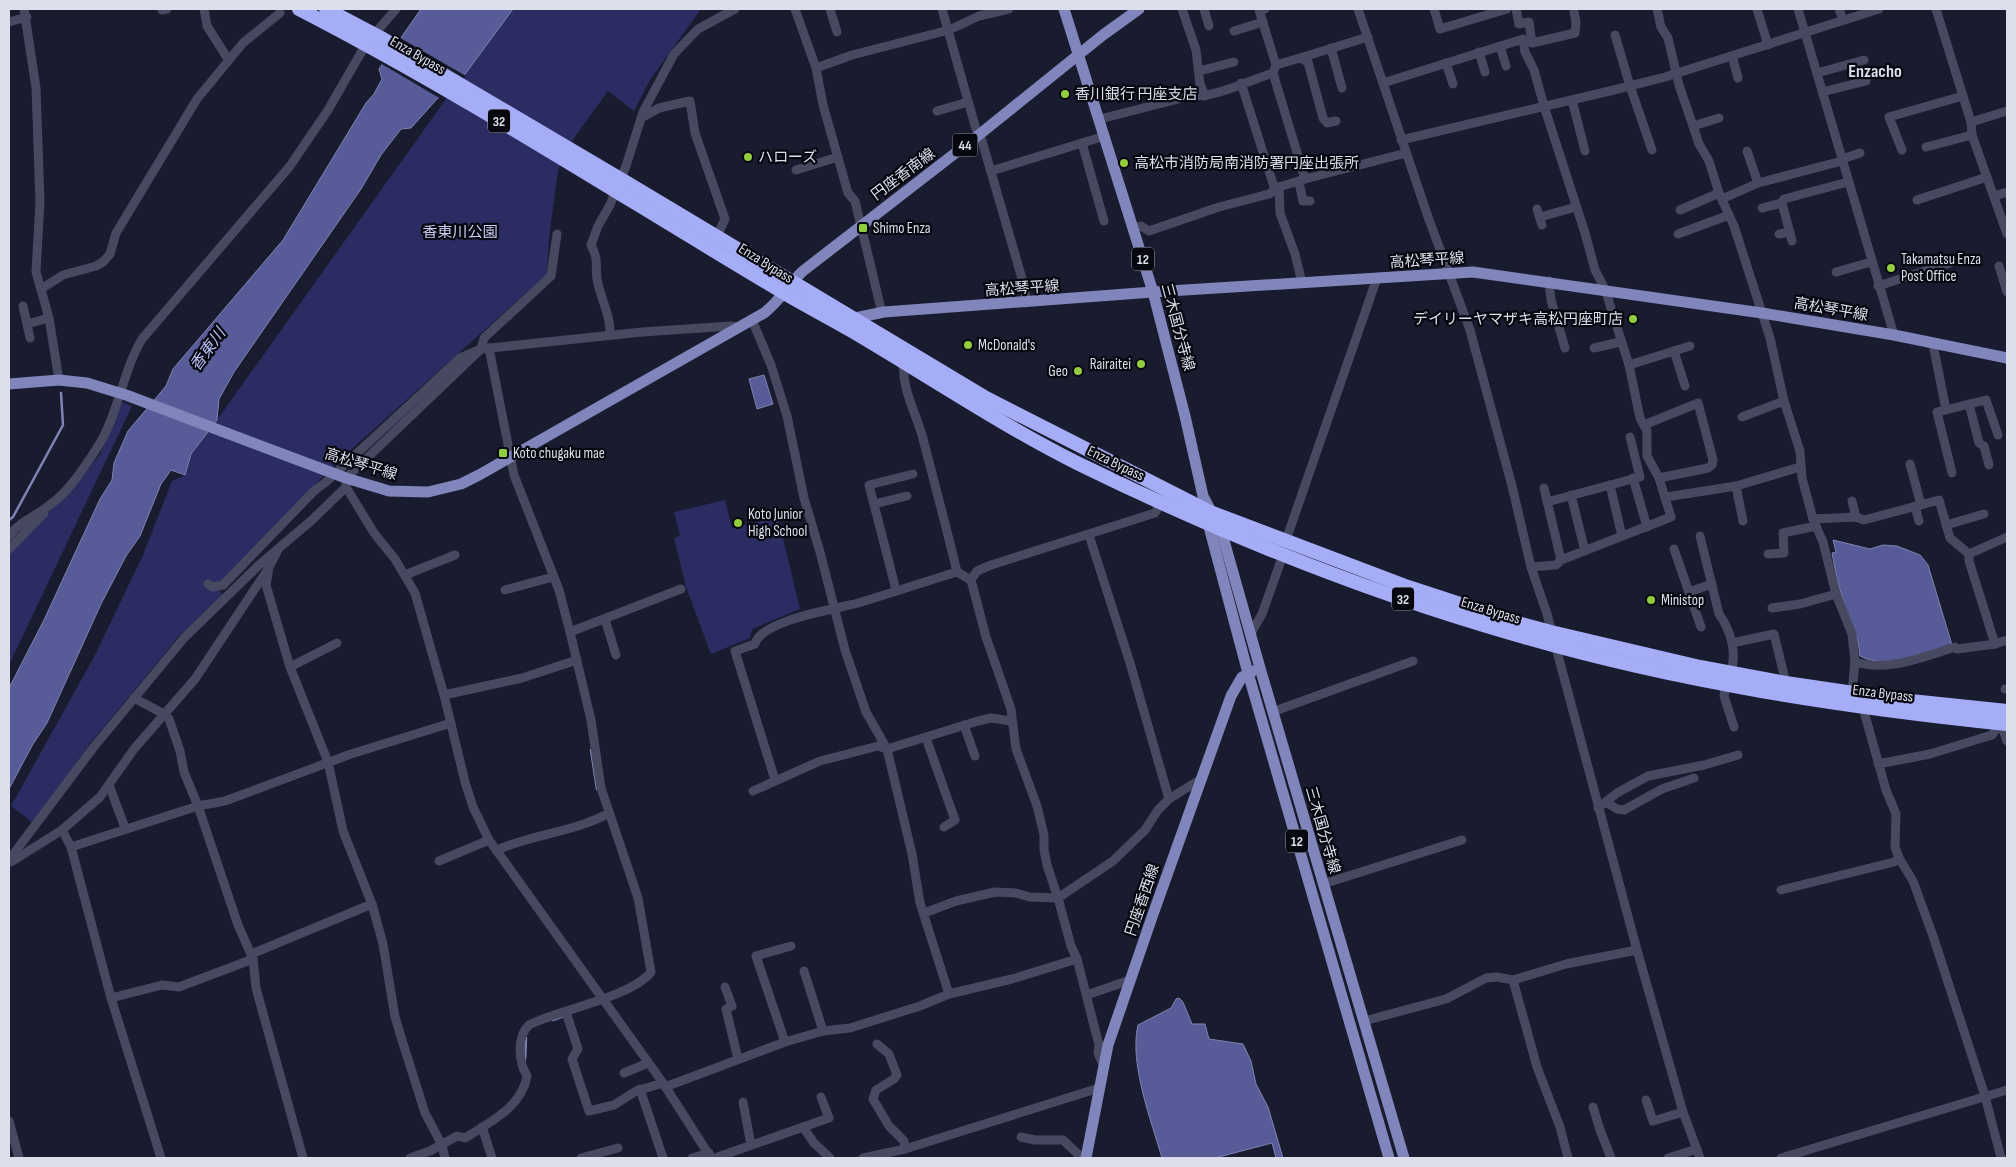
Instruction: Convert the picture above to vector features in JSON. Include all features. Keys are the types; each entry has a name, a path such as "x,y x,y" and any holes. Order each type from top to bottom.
{"highway":[{"name":"Enza Bypass","path":"299,9 375,41"},
{"name":"Enza Bypass","path":"326,9 375,41 788,287 986,398 1209,518 1221,530 1402,599 1518,636 1553,638 1863,708 2004,717"},
{"name":"Enza Bypass","path":"626,189 717,236 788,287"},
{"name":"Enza Bypass","path":"851,323 904,362 1074,461 1161,503 1286,540 1408,587 1521,624 1553,638"},
{"name":"Enza Bypass","path":"1728,678 1786,683 2004,717"}],"main road":[{"name":"三木国分寺線","path":"1064,9 1153,292 1248,673 1389,1158"},
{"name":"円座香南線","path":"788,287 860,225 980,134 1078,55 1139,9"},
{"name":"高松琴平線","path":"851,323 882,313 1153,292 1490,273 1762,313 1894,335 2007,358"},
{"name":"高松琴平線","path":"9,384 59,380 87,383 124,395 343,480 389,491 428,492 461,484 512,457 752,320 774,305 788,287"},
{"name":"三木国分寺線","path":"1221,530 1272,712 1404,1158"},
{"name":"円座香西線","path":"1084,1158 1108,1045 1201,779 1231,696 1242,677 1260,668"}],"street":[{"path":"162,9 167,9"},
{"path":"204,9 207,26 228,59"},
{"path":"9,549 75,479 96,449 124,395 134,353 142,339 290,166 396,9"},
{"path":"610,335 611,325 597,278 597,257 591,245 620,182 641,118 652,93 674,54 698,29 735,9"},
{"path":"795,9 816,68 822,105 848,193 856,201 860,225 882,313"},
{"path":"830,9 837,32"},
{"path":"942,9 976,129 980,134 1025,289 1026,302"},
{"path":"816,68 852,55 949,30 979,16 1009,9"},
{"path":"1182,9 1196,50 1205,96"},
{"path":"1204,9 1209,26"},
{"path":"1265,9 1259,10 1302,181 1303,201 1310,201"},
{"path":"1358,9 1401,140 1478,355 1531,566 1553,638 1636,950 1683,1112 1700,1158"},
{"path":"1434,9 1440,29 1507,9"},
{"path":"1516,9 1519,24 1529,22 1532,44 1575,33 1576,22 1574,12"},
{"path":"1657,9 1661,28 1668,38 1679,85 1699,144 1709,161 1729,215 1776,359 1784,401 1800,451 1800,467 1814,523 1823,542 1836,594 1852,634 1855,662 1852,693 1863,708 1886,790 1896,814 1895,847 1912,881 1933,936 1985,1096 2001,1158"},
{"path":"1757,9 1768,45"},
{"path":"1798,9 1878,286 1894,335"},
{"path":"1839,9 1843,20"},
{"path":"1401,140 1630,86 1768,45 1879,9"},
{"path":"1936,9 1971,122 1972,135 2007,234"},
{"path":"9,22 26,13 36,88 40,202 36,272 49,318 59,380"},
{"path":"41,289 63,275 104,262 110,254 116,233 197,99 243,43 280,13"},
{"path":"1234,31 1263,22"},
{"path":"1614,35 1652,150"},
{"path":"1100,119 1194,95 1199,97 1224,91 1300,58 1368,38"},
{"path":"1383,83 1523,38 1525,52 1534,70 1595,270 1605,289 1620,342 1629,364 1640,418 1647,431 1647,456 1659,478 1671,516 1561,560 1556,565 1531,566"},
{"path":"1500,46 1506,66"},
{"path":"1331,48 1342,88"},
{"path":"1479,52 1486,72"},
{"path":"1732,56 1738,78"},
{"path":"1300,58 1308,62 1323,118 1326,123 1336,120"},
{"path":"1817,73 1864,60"},
{"path":"1199,71 1234,62"},
{"path":"1446,63 1453,84"},
{"path":"1822,92 1866,81"},
{"path":"1242,83 1277,188 1280,213 1295,254 1302,283"},
{"path":"1902,150 1889,117 1963,96"},
{"path":"1572,100 1586,151"},
{"path":"641,118 659,108 690,101 695,134 725,219 717,236"},
{"path":"937,111 968,102"},
{"path":"1971,122 2007,111"},
{"path":"1693,126 1719,118"},
{"path":"1926,147 1972,135"},
{"path":"991,171 1105,136"},
{"path":"1082,143 1104,221"},
{"path":"1747,150 1758,183"},
{"path":"1134,228 1141,226 1149,231 1219,207 1268,194 1277,188 1406,153"},
{"path":"1680,210 1758,183 1842,160 1860,153"},
{"path":"796,170 838,157"},
{"path":"1917,200 1987,177"},
{"path":"1762,208 1782,203 1784,199 1848,182"},
{"path":"1995,196 2007,192"},
{"path":"1780,234 1791,236 1782,203"},
{"path":"1540,217 1576,207"},
{"path":"1678,234 1729,215"},
{"path":"411,1158 442,1147 457,1136 465,1138 506,1110 519,1097 526,1083 520,1044 525,1029 535,1022 604,1002 649,975 651,966 638,898 607,814 600,788 589,713 570,632 553,577 514,475 512,457 485,348 484,338 551,276 557,234"},
{"path":"1836,272 1871,262"},
{"path":"1878,286 1950,263"},
{"path":"1999,266 2007,292"},
{"path":"1286,540 1377,278"},
{"path":"1549,281 1551,300 1565,348"},
{"path":"24,306 30,338"},
{"path":"27,324 49,318"},
{"path":"752,320 771,364 787,416 804,498 845,650 866,712 886,750 912,854 920,904 949,994"},
{"path":"208,584 213,587 223,585 314,491 460,358 485,348 610,335 740,327"},
{"path":"1594,348 1620,342"},
{"path":"1932,344 1946,410"},
{"path":"1629,364 1690,346"},
{"path":"9,862 93,748 184,638 281,546 343,480 485,348"},
{"path":"1674,351 1685,386"},
{"path":"904,362 902,376 933,475 957,572"},
{"path":"1952,472 1937,412 1986,400 1998,435"},
{"path":"1742,417 1784,401"},
{"path":"1644,425 1698,404 1713,460 1712,465 1708,468 1659,478"},
{"path":"1969,404 1979,443 1984,446 1989,464"},
{"path":"1547,502 1640,477 1630,438"},
{"path":"1910,464 1918,505 1919,522"},
{"path":"1666,497 1736,486 1800,467"},
{"path":"896,590 870,485 913,474"},
{"path":"1633,478 1647,527"},
{"path":"343,480 365,519 405,575 415,593 444,695 465,782 473,807 488,840 664,1085 712,1157"},
{"path":"1610,485 1622,536"},
{"path":"1736,486 1743,521"},
{"path":"1544,488 1561,560"},
{"path":"1571,495 1585,551"},
{"path":"874,504 906,496"},
{"path":"1852,500 1856,517"},
{"path":"1768,554 1784,553 1782,532 1814,523 1856,517 1864,520 1938,500 1950,538 1970,554"},
{"path":"971,580 977,571 991,565 1155,513 1161,503"},
{"path":"9,536 16,526 52,504"},
{"path":"1946,525 1984,514"},
{"path":"1089,535 1130,663 1169,799"},
{"path":"1700,536 1720,614 1726,623 1732,643 1734,661 1724,696 1734,727"},
{"path":"1970,554 2007,537"},
{"path":"9,862 62,830 100,797 134,749 195,679 281,546"},
{"path":"1674,550 1701,627"},
{"path":"1970,554 1969,561 1995,644"},
{"path":"405,575 455,555"},
{"path":"1250,635 1262,614 1283,555"},
{"path":"269,567 266,585 290,666 328,762 343,831 372,904 383,944 399,1031 425,1112 446,1158"},
{"path":"775,780 735,652 756,644 757,638 761,633 782,623 834,607 857,603 957,572 971,580 986,637 1011,709 1011,722 1019,760 1037,806 1044,835 1047,865 1071,946 1077,959 1099,1045 1098,1053 1104,1068"},
{"path":"505,590 553,577"},
{"path":"1689,592 1712,584"},
{"path":"570,632 681,589"},
{"path":"1772,608 1800,604 1836,594"},
{"path":"605,619 616,655"},
{"path":"1732,643 1774,634 1786,683"},
{"path":"1855,662 1868,666 1896,664 1955,647 1957,649 1995,644 2007,640"},
{"path":"290,666 337,643"},
{"path":"444,695 522,678 577,660"},
{"path":"1272,712 1413,661"},
{"path":"134,698 164,714 168,719 180,751 184,772 198,806 235,916 252,956 256,988 303,1158"},
{"path":"1878,764 1930,754 1992,735 2004,717"},
{"path":"2004,717 2007,741"},
{"path":"753,791 820,760 878,746 886,750 991,718 1011,722"},
{"path":"71,847 198,806 232,799 328,762 451,723"},
{"path":"964,725 974,756"},
{"path":"926,738 955,820 944,827"},
{"path":"1598,808 1617,793 1648,776 1704,765 1738,755"},
{"path":"1606,802 1617,809 1624,810 1662,789 1694,778"},
{"path":"924,913 956,901 995,892 1016,893 1030,897 1058,898 1113,862 1145,830 1158,810 1169,799 1201,779"},
{"path":"109,785 124,825"},
{"path":"497,850 530,838 596,820 607,814"},
{"path":"62,830 71,847 111,998 162,1158"},
{"path":"439,861 488,840"},
{"path":"1323,884 1462,840"},
{"path":"1781,890 1894,862 1899,858"},
{"path":"111,998 162,985 179,986 372,904"},
{"path":"785,1042 756,956 791,946"},
{"path":"1364,1021 1446,999 1486,978 1497,977 1513,980 1566,964 1636,950"},
{"path":"567,1014 578,1049 572,1059 589,1111 614,1105 640,1089 664,1085 785,1042 823,1031 850,1028 920,1006 949,994 1012,979 1077,959"},
{"path":"804,971 823,1031"},
{"path":"1087,995 1130,980"},
{"path":"1513,980 1538,1067 1560,1127 1568,1158"},
{"path":"725,987 732,1006 726,1009 738,1059"},
{"path":"877,1044 889,1054 897,1075 894,1079 876,1090 874,1099 889,1126 904,1142 905,1148"},
{"path":"624,1073 648,1064"},
{"path":"863,1158 905,1148 1099,1088"},
{"path":"640,1089 663,1158"},
{"path":"1781,1158 2007,1090"},
{"path":"692,1158 712,1157 829,1118 821,1097"},
{"path":"1646,1100 1653,1122 1683,1112"},
{"path":"743,1102 751,1145"},
{"path":"1594,1107 1600,1130 1611,1158"},
{"path":"9,1121 19,1158"},
{"path":"482,1127 492,1158"},
{"path":"803,1127 814,1143 829,1158"},
{"path":"1021,1137 1035,1140 1063,1140 1084,1158"},
{"path":"581,1158 618,1148"},
{"path":"1668,1158 1697,1149"}],"green space":[{"name":"香東川公園","path":"513,9 701,9 650,80 634,111 608,91 574,138 558,170 549,238 547,274 335,464 218,586 222,595 179,636 89,745 33,823 11,806 94,657 143,555 172,481 185,475 191,454 456,85"},
{"path":"122,402 132,406 9,665 9,553 77,483 101,453"},
{"path":"725,500 732,528 778,517 800,609 752,629 750,638 711,654 686,587 674,538 680,536 674,512"}],"water":[{"name":"香東川","path":"421,9 513,9 463,77 437,99 411,128 401,129 381,155 361,189 234,372 219,399 217,420 191,454 185,475 171,470 161,484 140,536 126,556 101,604 47,723 33,744 9,789 9,688 44,620 100,499 112,480 114,463 128,431 166,386 173,369 283,240 366,103 374,94 382,79 379,69"},
{"path":"764,375 773,404 757,409 749,379"},
{"path":"1833,540 1870,549 1883,545 1897,546 1920,555 1928,565 1952,645 1918,656 1893,661 1870,660 1860,656 1856,633 1838,583 1832,553 1836,552"},
{"path":"1179,998 1183,1002 1192,1024 1205,1024 1209,1039 1243,1044 1251,1061 1256,1084 1268,1107 1283,1158 1276,1158 1272,1143 1215,1158 1162,1158 1142,1092 1136,1056 1136,1040 1138,1025 1171,1008 1176,999"}],"pier":[{"path":"397,36 466,76 441,99 380,63"}],"waterway":[{"path":"9,520 13,517 63,425 61,393"},
{"path":"591,750 597,789"},
{"path":"553,1020 564,1016"},
{"path":"525,1060 526,1038"}],"place":[{"name":"香川銀行 円座支店","path":"1065,94"},
{"name":"ハローズ","path":"748,157"},
{"name":"高松市消防局南消防署円座出張所","path":"1124,163"},
{"name":"Shimo Enza","path":"863,228"},
{"name":"Takamatsu Enza Post Office","path":"1891,268"},
{"name":"デイリーヤマザキ高松円座町店","path":"1633,319"},
{"name":"McDonald's","path":"968,345"},
{"name":"Rairaitei","path":"1141,364"},
{"name":"Geo","path":"1078,371"},
{"name":"Koto chugaku mae","path":"503,453"},
{"name":"Koto Junior High School","path":"738,523"},
{"name":"Ministop","path":"1651,600"}],"district":[{"name":"Enzacho","path":"1875,71"}]}
